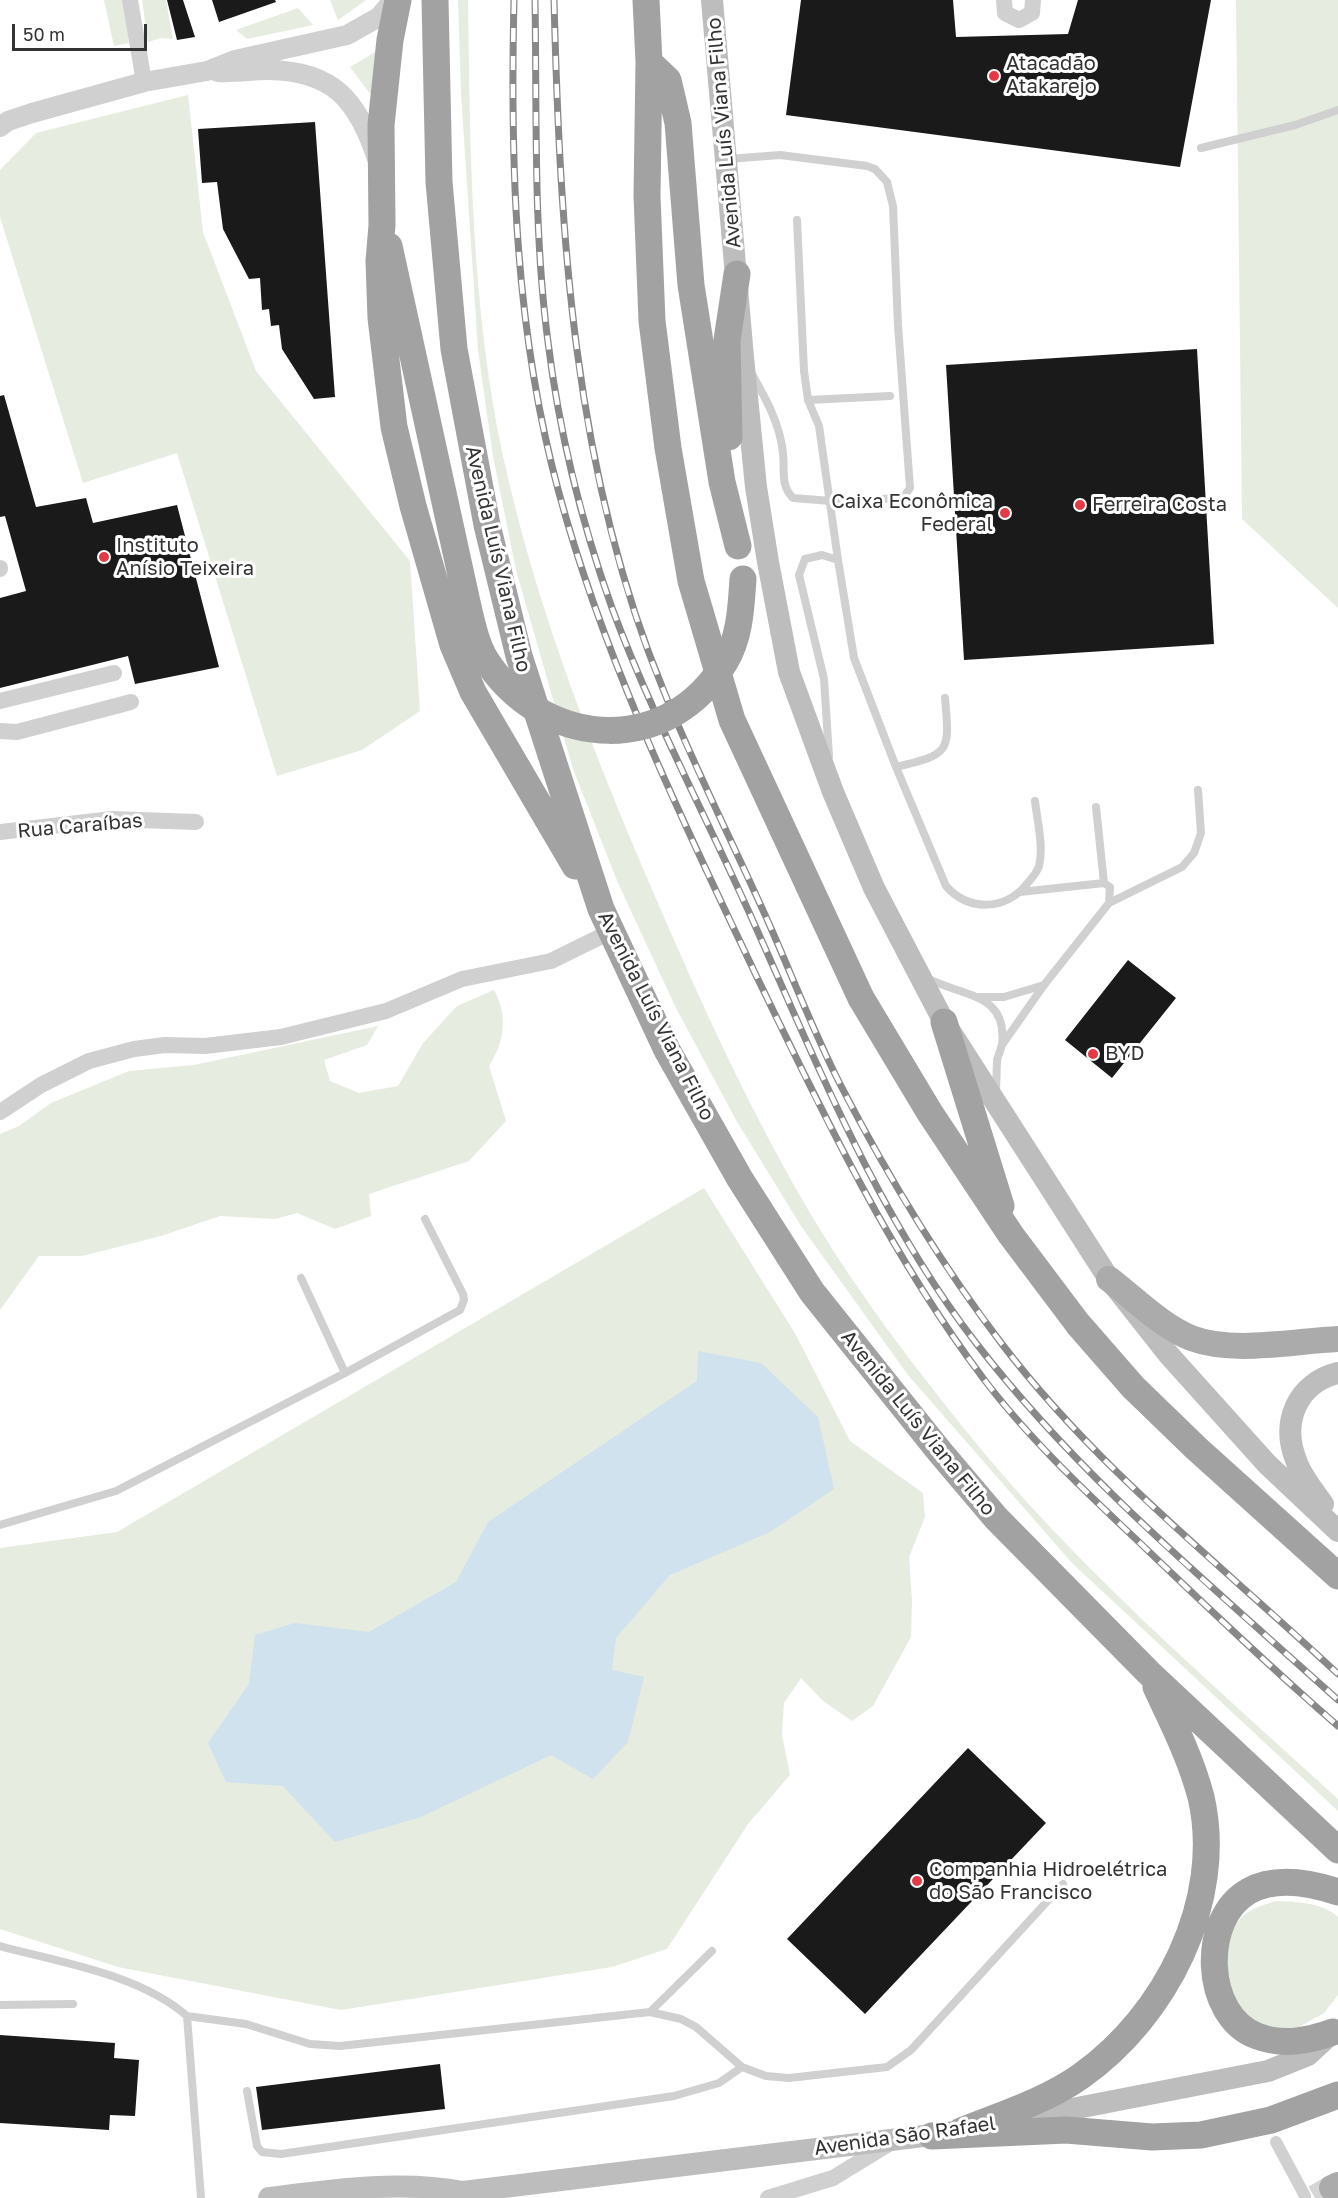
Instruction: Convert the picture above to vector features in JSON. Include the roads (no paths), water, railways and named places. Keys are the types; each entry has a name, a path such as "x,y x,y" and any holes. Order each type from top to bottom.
{"highway":[{"path":"398,0 385,81 380,169 382,225 379,301 394,427 413,506 453,645 478,702 606,920"},
{"name":"Avenida Luís Viana Filho","path":"435,0 439,182 454,349 487,525 519,656 606,920 667,1050 740,1179 812,1292 996,1518 1149,1673 1338,1850"},
{"path":"646,0 650,62 647,196 652,321 656,356 668,448 691,581 732,720 861,998 930,1113 1011,1235 1078,1324 1133,1387 1196,1448 1338,1576"},
{"path":"650,62 668,81 676,113 691,285 722,482 738,546"},
{"path":"382,225 395,265 475,637 489,665 523,702 549,719 578,729 617,730 647,725 677,712 707,686 725,662 738,631 743,579 738,546 727,402 727,340 736,274"},
{"path":"944,1022 1011,1235"},
{"path":"961,2131 1071,2082 1108,2055 1136,2027 1173,1972 1186,1940 1204,1868 1205,1834 1201,1799 1191,1763 1149,1673"},
{"path":"1335,2028 1302,2041 1285,2042 1269,2040 1250,2032 1235,2020 1221,1996 1215,1954 1223,1918 1230,1906 1250,1890 1283,1882 1303,1883 1338,1892"},
{"path":"932,2136 1066,2130 1152,2137 1201,2135 1271,2120 1338,2095"}],"main road":[{"name":"Avenida Luís Viana Filho","path":"712,0 724,159 756,487 789,672 833,792 874,888 944,1022 1108,1279 1169,1355 1259,1455 1338,1530"},
{"path":"1108,1279 1170,1326 1193,1339 1262,1345 1338,1339"},
{"path":"1338,1373 1323,1377 1306,1388 1294,1408 1290,1442 1296,1463 1338,1530"},
{"name":"Avenida São Rafael","path":"269,2198 438,2188 454,2195 932,2136 1268,2071 1308,2055 1335,2028"}],"street":[{"path":"130,0 144,82"},
{"path":"207,71 235,60 347,35 379,17 393,0"},
{"path":"1004,0 1005,13 1019,20 1032,13 1033,0"},
{"path":"0,127 8,121 32,113 144,82 207,71 304,72 322,79 351,104 371,142 380,169"},
{"path":"0,701 114,673"},
{"path":"0,731 17,732 131,702"},
{"name":"Rua Caraíbas","path":"0,832 112,819 196,822"},
{"path":"0,1112 41,1085 89,1061 134,1049 165,1045 205,1046 292,1035 386,1011 462,980 551,961 606,920"},
{"path":"768,2198 833,2178 894,2140"},
{"path":"1276,2142 1305,2196"}],"lane":[{"path":"1201,148 1295,124 1338,110"},
{"path":"724,159 780,155 867,166 875,169 887,182 893,206 898,325 910,488 903,498 801,500 787,492 784,486 783,452 774,417 743,357"},
{"path":"797,220 803,357 808,400 819,426 854,658 896,767 946,886 957,898 973,904 989,905 1007,901 1020,892 1039,867 1035,801"},
{"path":"808,400 890,396"},
{"path":"833,792 825,722 824,679 800,575 805,559 812,555 822,555 838,560"},
{"path":"896,767 932,758 944,748 948,728 945,698"},
{"path":"1002,1045 1044,985 1109,903 1182,867 1194,853 1201,833 1198,790"},
{"path":"1096,807 1104,883"},
{"path":"1020,892 1104,883 1110,887 1109,903"},
{"path":"919,973 939,985 977,996 1004,997 1044,985"},
{"path":"977,996 994,1008 1004,1030 997,1060 996,1106"},
{"path":"0,1525 116,1491 345,1373 460,1310 463,1305 463,1294 425,1219"},
{"path":"301,1278 345,1373"},
{"path":"0,1946 134,1984 168,2000 187,2016 246,2024 310,2044 340,2046 650,2012 681,2019 696,2027 742,2067 766,2076 789,2078 887,2067 912,2050 1062,1884"},
{"path":"650,2012 712,1951"},
{"path":"0,2005 73,2004"},
{"path":"187,2016 201,2198"},
{"path":"248,2091 257,2146 262,2152 281,2154 674,2097 718,2083 742,2067"}],"water":[{"path":"698,1351 761,1363 818,1417 834,1489 770,1532 670,1575 616,1638 612,1670 644,1677 628,1742 593,1779 551,1755 421,1817 335,1842 283,1786 226,1782 208,1743 249,1684 255,1635 295,1623 369,1632 456,1582 488,1522 697,1381"}],"tunnel":[{"path":"1315,2198 1332,2188"}],"railway":[{"path":"514,0 513,124 518,248 533,371 544,432 559,493 577,555 621,677 672,796 754,971 832,1129 887,1231 917,1282 983,1378 1019,1422 1079,1485 1238,1636 1338,1726"},
{"path":"535,0 538,214 543,300 558,409 581,510 612,608 644,688 735,882 826,1085 852,1139 909,1244 976,1343 1016,1392 1059,1440 1149,1530 1338,1700"},
{"path":"554,0 567,263 577,350 591,437 609,522 633,606 663,689 830,1065 876,1152 915,1218 979,1313 1039,1390 1079,1434 1163,1516 1338,1674"}],"place":[{"name":"Atacadão Atakarejo","path":"994,76"},
{"name":"Ferreira Costa","path":"1080,505"},
{"name":"Caixa Econômica Federal","path":"1005,513"},
{"name":"Instituto Anísio Teixeira","path":"104,557"},
{"name":"BYD","path":"1093,1054"},
{"name":"Companhia Hidroelétrica do São Francisco","path":"917,1881"}]}
